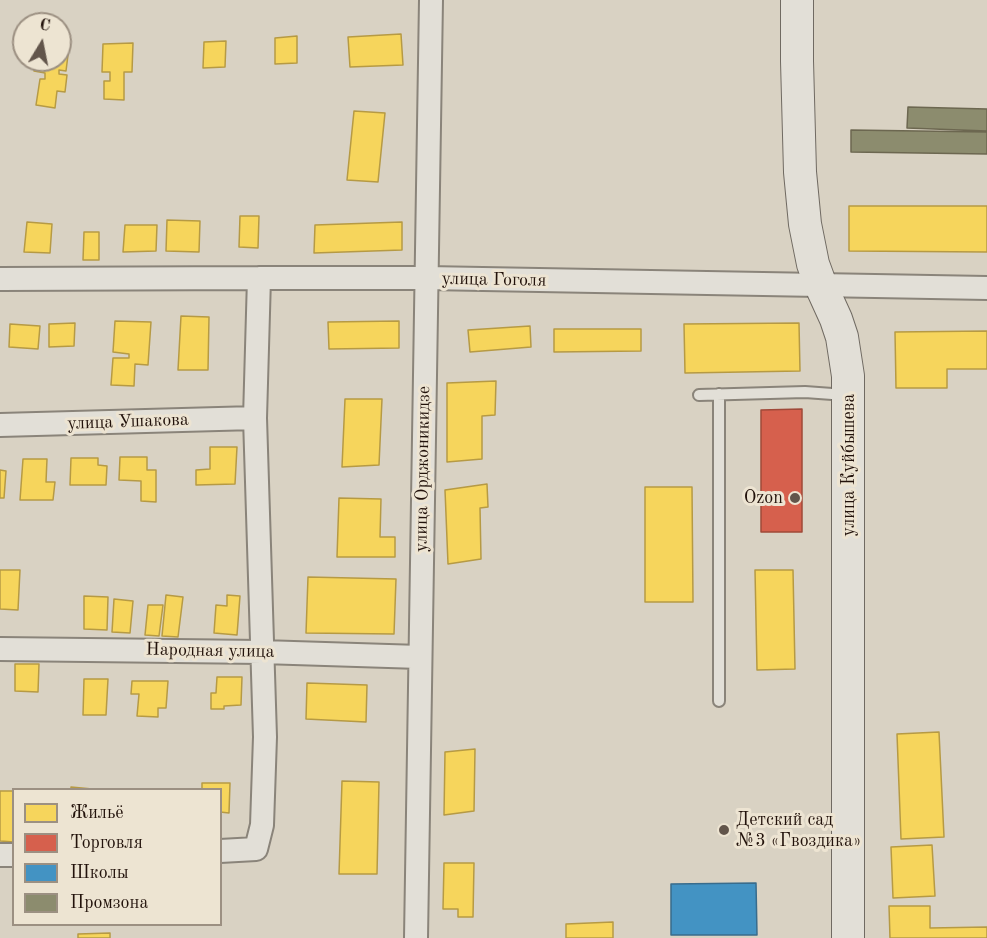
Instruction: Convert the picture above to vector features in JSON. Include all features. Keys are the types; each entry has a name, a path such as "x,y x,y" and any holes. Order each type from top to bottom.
{"street":[{"name":"улица Орджоникидзе","path":"416,938 431,0"},
{"name":"улица Куйбышева","path":"797,0 800,172 808,243 813,264 842,337 848,376 848,938"},
{"path":"222,851 256,849 262,825 265,737 255,418 259,278"},
{"name":"улица Гоголя","path":"0,279 427,278 987,288"},
{"name":"улица Ушакова","path":"0,425 255,418"},
{"name":"Народная улица","path":"0,649 262,652 420,657"}],"lane":[{"path":"699,395 805,392 849,395"},
{"path":"719,394 719,701"}],"building: Жильё":[{"path":"401,34 403,65 350,67 348,37"},
{"path":"297,36 297,63 275,64 275,38"},
{"path":"226,41 225,67 203,68 204,42"},
{"path":"133,43 132,72 124,72 124,100 104,99 104,81 110,81 110,72 102,72 103,44"},
{"path":"40,72 59,72 59,74 67,75 65,92 57,91 55,108 36,105 40,79 45,79 45,73"},
{"path":"354,111 385,113 378,182 347,180"},
{"path":"849,206 987,206 987,252 849,251"},
{"path":"240,216 259,216 258,248 239,247"},
{"path":"167,220 200,221 199,252 166,251"},
{"path":"27,222 52,224 50,253 24,252"},
{"path":"402,222 402,250 314,253 315,225"},
{"path":"125,225 157,225 156,251 123,252"},
{"path":"84,232 99,232 99,260 83,260"},
{"path":"181,316 209,317 208,370 178,370"},
{"path":"115,321 151,322 148,365 135,364 134,386 111,385 113,358 129,358 129,354 113,352"},
{"path":"399,321 399,348 329,349 328,322"},
{"path":"75,323 74,346 49,347 49,324"},
{"path":"799,323 800,371 685,373 684,324"},
{"path":"10,324 40,326 38,349 9,347"},
{"path":"530,326 531,347 470,352 468,330"},
{"path":"554,329 641,329 641,351 554,352"},
{"path":"987,331 987,369 947,369 947,388 896,388 895,332"},
{"path":"496,381 495,415 482,416 482,459 447,462 447,383"},
{"path":"345,399 382,399 379,465 342,467"},
{"path":"210,447 237,447 235,484 196,485 196,470 210,469"},
{"path":"120,457 147,457 147,470 156,470 156,502 141,501 141,481 119,480"},
{"path":"71,458 98,458 98,465 107,466 106,485 70,485"},
{"path":"23,459 47,459 46,482 55,482 53,500 20,500"},
{"path":"0,470 6,471 4,498 0,498"},
{"path":"487,484 488,507 480,508 481,559 448,564 445,490"},
{"path":"645,487 692,487 693,602 645,602"},
{"path":"339,498 381,499 380,537 395,537 395,557 337,557"},
{"path":"0,570 20,570 18,610 0,609"},
{"path":"755,570 793,570 795,669 757,670"},
{"path":"308,577 396,579 394,634 306,633"},
{"path":"166,595 183,597 178,637 162,636"},
{"path":"227,595 240,596 237,635 214,633 216,605 227,606"},
{"path":"84,596 108,597 107,630 84,629"},
{"path":"114,599 133,601 130,633 112,632"},
{"path":"148,605 163,605 159,636 145,635"},
{"path":"15,664 39,664 38,692 15,691"},
{"path":"217,677 242,677 241,705 211,709 211,693 216,693"},
{"path":"84,679 108,679 106,715 83,715"},
{"path":"132,681 168,681 166,708 158,708 158,717 137,716 139,694 131,694"},
{"path":"307,683 367,685 366,722 306,719"},
{"path":"939,732 944,837 901,839 897,734"},
{"path":"475,749 474,811 444,815 445,752"},
{"path":"342,781 379,782 377,874 339,874"},
{"path":"202,783 230,783 229,813 222,812 222,788 202,788"},
{"path":"0,791 12,791 12,842 0,841"},
{"path":"932,845 935,896 893,898 891,847"},
{"path":"444,863 474,863 473,917 458,917 458,909 443,909"},
{"path":"889,906 930,906 930,928 987,927 987,938 890,938"},
{"path":"613,922 613,938 566,938 566,924"},
{"path":"110,933 110,938 78,938 78,934"}],"building: Торговля":[{"path":"802,409 802,532 761,532 761,410"}],"building: Школы":[{"path":"756,883 757,935 671,935 671,884"}],"building: Промзона":[{"path":"908,107 987,109 987,131 907,128"},
{"path":"851,130 987,132 987,154 851,152"}],"place":[{"name":"Ozon","path":"795,498"},
{"name":"Детский сад №3 «Гвоздика»","path":"724,830"}]}
